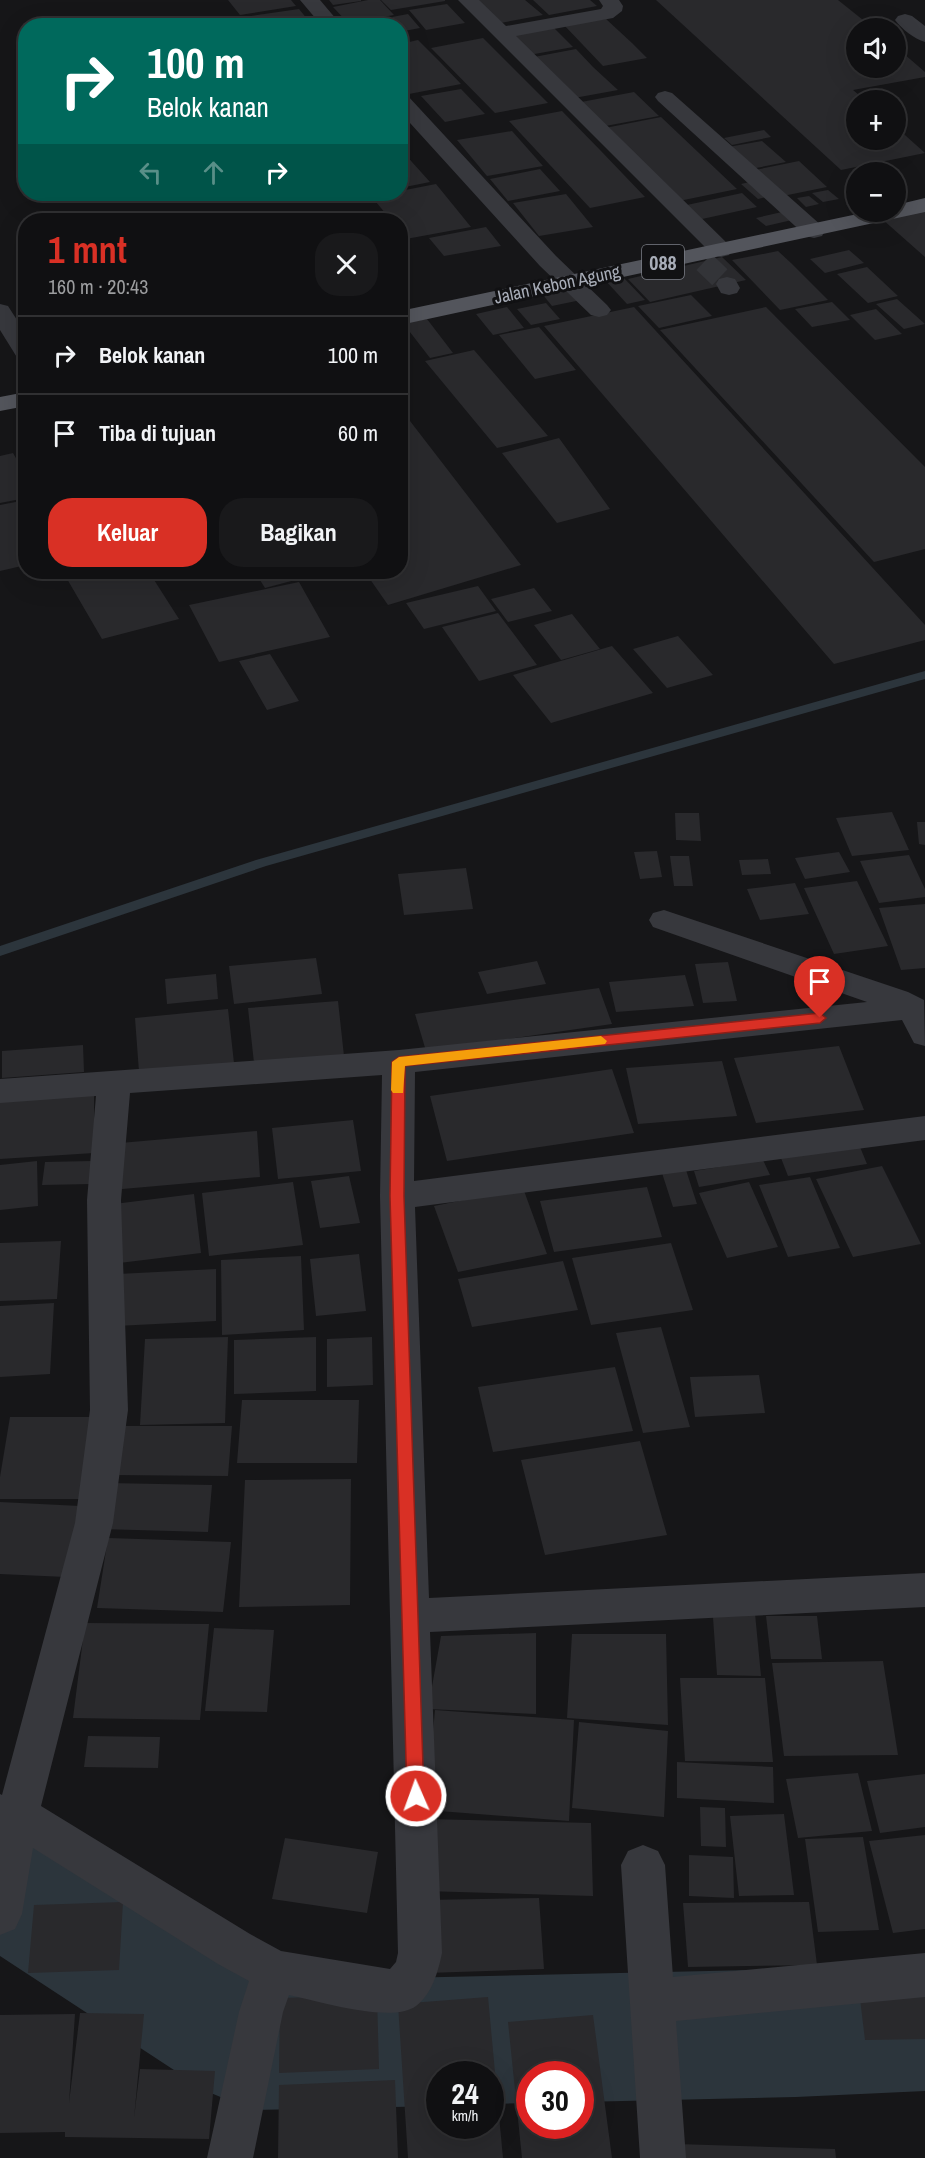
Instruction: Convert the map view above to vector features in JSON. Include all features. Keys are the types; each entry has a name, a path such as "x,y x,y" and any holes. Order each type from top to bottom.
{"main road":[{"name":"Jalan Kebon Agung","path":"408,316 569,280 707,256 925,205"},
{"path":"0,404 18,401"}],"street":[{"path":"310,0 326,18"},
{"path":"468,0 707,256"},
{"path":"501,33 606,14 612,11 613,6 609,0"},
{"path":"906,22 925,36"},
{"path":"664,97 814,231"},
{"path":"408,108 548,261 598,310"},
{"path":"0,311 18,341"},
{"path":"664,920 897,1000 919,1021"},
{"path":"0,1091 919,1021"},
{"path":"9,1814 234,1949 268,1990 400,1990 415,1973 420,1953 397,1196 399,1062"},
{"path":"0,1914 9,1814 94,1523 106,1441 109,1410 104,1200 114,1083"},
{"path":"397,1196 925,1128"},
{"path":"410,1616 925,1590"},
{"path":"643,1865 663,2158"},
{"path":"652,2001 925,1975"},
{"path":"230,2158 268,1990"}],"building":[{"path":"228,0 291,0 296,6 240,15"},
{"path":"329,0 361,0 361,1 333,5"},
{"path":"380,0 394,15 377,18 343,18 333,7"},
{"path":"381,0 445,0 445,1 391,10"},
{"path":"474,0 525,0 543,15 495,24"},
{"path":"533,0 590,0 597,6 549,15"},
{"path":"656,0 838,0 860,18 846,18 846,78 906,78 906,56 925,72 925,77 846,90 846,150 906,150 906,136 925,153 881,162 846,162 846,169 841,170"},
{"path":"447,4 465,23 426,30 409,10"},
{"path":"299,9 306,18 238,18"},
{"path":"408,14 420,28 408,30 408,18 392,17"},
{"path":"606,19 647,58 603,66 564,25"},
{"path":"552,26 573,47 529,55 508,34"},
{"path":"483,38 548,103 495,113 431,48"},
{"path":"418,40 461,84 409,94 408,42"},
{"path":"576,49 618,90 574,98 534,57"},
{"path":"461,89 485,114 445,122 421,96"},
{"path":"634,92 659,116 600,127 576,103"},
{"path":"562,111 645,197 590,208 509,121"},
{"path":"661,117 737,189 679,201 605,128"},
{"path":"764,130 771,137 732,145 724,138"},
{"path":"512,131 543,166 487,176 457,140"},
{"path":"762,141 786,162 751,169 728,147"},
{"path":"408,158 430,182 408,186"},
{"path":"799,161 827,187 778,197 750,171"},
{"path":"540,169 560,191 508,201 490,179"},
{"path":"754,181 771,196 758,199 741,184"},
{"path":"436,184 471,227 408,239 408,213 385,213 375,201 408,201 408,189"},
{"path":"828,190 839,199 823,202 812,193"},
{"path":"742,193 757,207 702,219 687,205"},
{"path":"566,194 593,227 539,236 513,203"},
{"path":"809,196 819,204 806,207 797,198"},
{"path":"925,210 925,257 885,222 906,222 906,214"},
{"path":"782,212 792,220 766,226 756,218"},
{"path":"486,227 501,246 444,256 429,238"},
{"path":"849,250 864,263 825,273 810,259"},
{"path":"778,251 828,300 780,310 732,260"},
{"path":"722,257 746,280 650,302 628,279"},
{"path":"867,267 898,296 868,303 837,274"},
{"path":"622,276 645,300 627,304 605,280"},
{"path":"571,289 581,300 552,306 543,295"},
{"path":"691,295 712,316 659,328 638,306"},
{"path":"897,299 925,324 904,329 876,304"},
{"path":"832,302 850,320 812,327 795,309"},
{"path":"546,303 560,319 531,325 517,309"},
{"path":"507,307 524,328 493,335 476,314"},
{"path":"634,307 925,625 925,640 834,664 544,326"},
{"path":"766,307 925,467 925,549 874,562 660,330"},
{"path":"876,309 902,334 875,340 850,315"},
{"path":"427,319 453,353 430,358 408,329 408,322"},
{"path":"539,327 576,370 535,379 499,335"},
{"path":"474,350 548,436 497,448 425,361"},
{"path":"408,418 521,565 388,605 370,579 408,579"},
{"path":"559,438 610,509 557,523 502,453"},
{"path":"13,453 18,462 18,500 0,503 0,456"},
{"path":"18,502 18,567 0,571 0,505"},
{"path":"67,579 153,579 179,619 102,639"},
{"path":"259,579 299,579 265,588"},
{"path":"299,582 330,637 219,662 189,605"},
{"path":"478,586 496,611 424,629 406,603"},
{"path":"534,588 552,611 508,622 491,599"},
{"path":"498,613 537,665 479,681 442,627"},
{"path":"572,614 600,649 561,660 534,625"},
{"path":"678,636 713,675 667,688 633,649"},
{"path":"612,646 653,693 551,723 513,675"},
{"path":"270,654 299,701 267,710 239,661"},
{"path":"892,812 909,850 852,856 836,818"},
{"path":"675,813 699,813 701,841 676,840"},
{"path":"917,822 925,822 925,845 919,844"},
{"path":"657,851 662,877 640,879 634,852"},
{"path":"839,852 850,872 805,879 795,858"},
{"path":"909,855 925,889 925,897 879,903 860,861"},
{"path":"670,856 689,856 693,886 674,886"},
{"path":"768,859 771,874 742,875 739,860"},
{"path":"466,868 473,909 404,915 398,874"},
{"path":"857,881 888,946 834,954 804,888"},
{"path":"795,883 809,914 760,920 747,889"},
{"path":"925,904 925,968 901,970 879,908"},
{"path":"316,958 322,994 234,1004 229,966"},
{"path":"537,961 546,984 487,994 478,972"},
{"path":"728,962 737,1001 703,1003 695,964"},
{"path":"216,974 218,999 167,1004 165,979"},
{"path":"685,975 694,1006 616,1012 609,982"},
{"path":"599,988 612,1024 426,1051 415,1014"},
{"path":"338,1001 344,1056 254,1063 248,1008"},
{"path":"228,1009 234,1063 139,1072 135,1018"},
{"path":"83,1045 84,1072 2,1078 2,1051"},
{"path":"839,1046 864,1110 756,1123 734,1058"},
{"path":"722,1061 737,1116 638,1124 626,1068"},
{"path":"612,1069 634,1133 447,1161 430,1096"},
{"path":"94,1091 94,1153 0,1159 0,1097"},
{"path":"353,1120 361,1171 278,1179 272,1128"},
{"path":"257,1131 260,1177 111,1190 109,1144"},
{"path":"860,1147 867,1164 788,1176 781,1158"},
{"path":"763,1160 770,1175 699,1187 694,1171"},
{"path":"37,1161 38,1206 0,1210 0,1165"},
{"path":"92,1161 91,1184 42,1185 45,1162"},
{"path":"882,1166 921,1244 853,1257 816,1179"},
{"path":"686,1170 697,1204 673,1207 662,1173"},
{"path":"349,1176 360,1223 320,1228 311,1181"},
{"path":"810,1177 840,1248 788,1257 759,1185"},
{"path":"293,1182 303,1245 209,1256 202,1193"},
{"path":"749,1182 778,1247 727,1258 699,1193"},
{"path":"647,1187 662,1237 554,1252 540,1201"},
{"path":"523,1188 547,1254 458,1272 434,1206"},
{"path":"194,1194 201,1253 111,1264 106,1205"},
{"path":"61,1241 57,1299 0,1301 0,1243"},
{"path":"671,1243 693,1310 591,1325 572,1258"},
{"path":"359,1254 366,1311 316,1316 310,1259"},
{"path":"301,1256 304,1330 222,1335 221,1260"},
{"path":"563,1261 578,1310 472,1327 458,1279"},
{"path":"216,1269 216,1321 116,1326 118,1274"},
{"path":"54,1303 50,1374 0,1377 0,1306"},
{"path":"661,1327 690,1427 643,1433 616,1333"},
{"path":"228,1337 225,1423 140,1425 145,1339"},
{"path":"316,1337 316,1391 234,1394 234,1340"},
{"path":"372,1337 373,1385 327,1387 327,1339"},
{"path":"615,1367 633,1431 493,1452 478,1387"},
{"path":"759,1375 765,1413 695,1417 690,1377"},
{"path":"242,1400 359,1400 357,1463 237,1463"},
{"path":"10,1417 106,1417 95,1499 0,1499 0,1477"},
{"path":"117,1426 232,1426 228,1476 112,1475"},
{"path":"640,1441 667,1535 545,1555 521,1460"},
{"path":"351,1479 350,1605 239,1607 245,1480"},
{"path":"107,1483 212,1485 208,1532 100,1529"},
{"path":"0,1502 80,1506 66,1577 0,1574"},
{"path":"108,1538 231,1542 223,1612 97,1608"},
{"path":"712,1603 754,1603 761,1676 717,1675"},
{"path":"766,1616 817,1616 822,1659 771,1659"},
{"path":"85,1623 209,1624 200,1720 73,1718"},
{"path":"214,1628 274,1630 267,1712 205,1711"},
{"path":"536,1633 536,1714 428,1709 441,1636"},
{"path":"572,1634 666,1634 668,1725 567,1718"},
{"path":"883,1661 898,1755 784,1756 772,1663"},
{"path":"680,1678 765,1678 773,1762 685,1761"},
{"path":"435,1710 574,1720 569,1821 426,1810"},
{"path":"579,1722 668,1731 664,1817 572,1808"},
{"path":"88,1736 160,1737 158,1768 84,1767"},
{"path":"677,1762 773,1767 774,1803 677,1798"},
{"path":"858,1773 872,1831 798,1838 786,1779"},
{"path":"925,1774 925,1827 880,1833 867,1781"},
{"path":"700,1807 725,1808 726,1847 701,1846"},
{"path":"784,1814 794,1895 739,1896 730,1816"},
{"path":"427,1819 591,1823 593,1896 424,1891"},
{"path":"925,1835 925,1929 893,1933 869,1841"},
{"path":"863,1837 879,1930 818,1932 805,1839"},
{"path":"285,1838 378,1852 367,1913 272,1899"},
{"path":"689,1855 733,1857 734,1898 689,1896"},
{"path":"539,1898 544,1969 427,1973 425,1900"},
{"path":"123,1902 119,1970 28,1973 34,1905"},
{"path":"809,1902 817,1965 688,1967 683,1903"},
{"path":"925,1981 925,2039 865,2040 858,1982"},
{"path":"377,1995 379,2069 279,2073 280,1998"},
{"path":"488,1997 494,2061 426,2061 426,2139 501,2139 503,2158 408,2158 398,2004"},
{"path":"80,2013 144,2014 134,2118 140,2069 215,2071 209,2139 65,2137 65,2132 0,2133 0,2015 75,2014 69,2103"},
{"path":"593,2015 612,2158 522,2158 520,2139 594,2139 594,2061 516,2061 516,2100 508,2022"},
{"path":"395,2080 398,2158 278,2158 279,2085"},
{"path":"677,2144 835,2149 836,2158 677,2158"}],"waterway":[{"path":"0,951 261,863 925,675"},
{"path":"0,1886 252,2046 796,2033 925,2027"}],"tunnel":[{"path":"704,262 727,284"}],"slow traffic":[{"path":"398,1090 399,1062 601,1041"}],"route":[{"path":"416,1796 397,1196 399,1062 820,1018"}]}
